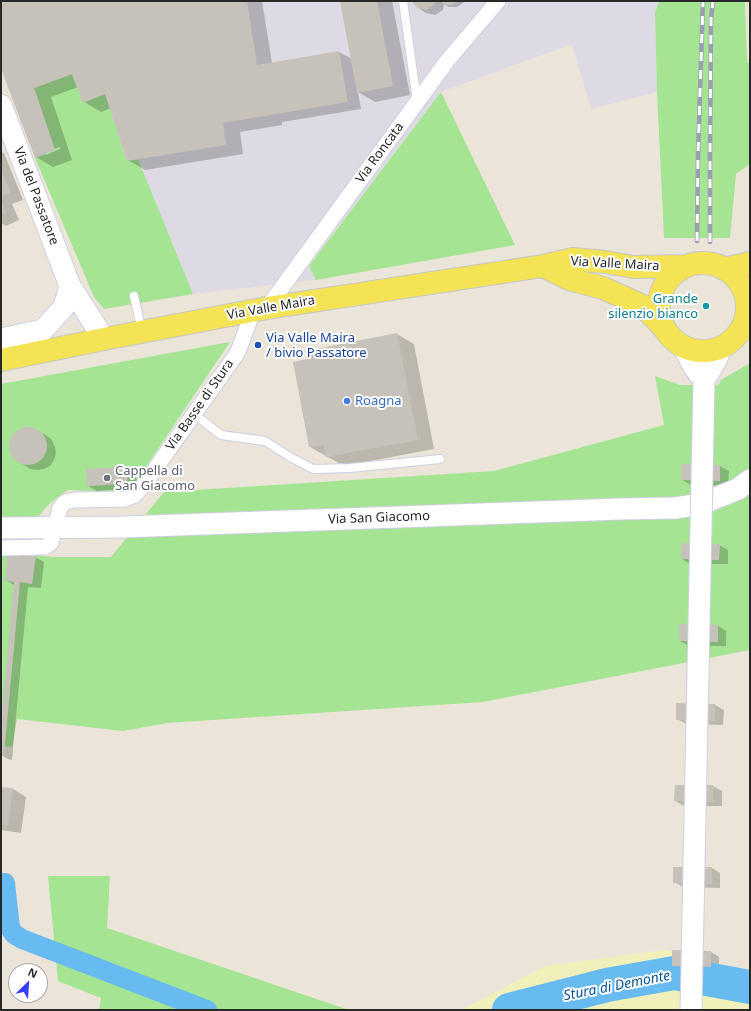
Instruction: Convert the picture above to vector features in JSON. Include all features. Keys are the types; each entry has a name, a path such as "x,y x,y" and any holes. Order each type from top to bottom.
{"main road":[{"name":"Via del Passatore","path":"1,106 70,286 104,339"},
{"name":"Via Valle Maira","path":"1,360 260,310 573,260 605,262 634,267 687,266"},
{"path":"724,268 750,263"},
{"path":"712,264 724,268 735,277 744,289 747,303 745,327 732,341 721,348 708,351 695,351 683,346 672,339 664,328 660,314 660,299 665,286 674,274 687,266 712,264"},
{"name":"Via Valle Maira","path":"543,266 570,279 603,288 644,306 664,328"},
{"path":"1,339 43,330 64,307 70,286"},
{"path":"683,346 694,367 704,381"},
{"path":"691,1010 704,381 721,348"},
{"name":"Via San Giacomo","path":"1,528 131,526 675,508 701,504 738,489 750,480"}],"street":[{"name":"Via Roncata","path":"260,310 281,287 447,61 498,1"},
{"name":"Via Basse di Stura","path":"1,548 45,547 51,543 60,508 65,502 75,500 126,499 135,495 143,486 238,352 260,310"}],"lane":[{"path":"402,2 417,103"},
{"path":"134,296 142,332"},
{"path":"194,414 221,435 266,441 290,457 313,469 350,468 440,459"}],"shaded area":[{"path":"68,1 659,1 655,13 657,92 591,109 572,44 441,92 309,265 316,280 193,294 138,159 127,161"}],"green space":[{"path":"659,1 745,1 747,63 750,62 750,164 736,174 730,238 664,238 655,13"},
{"path":"72,74 83,102 105,94 127,161 138,159 193,294 104,309 94,297 35,158 55,150 34,88"},
{"path":"441,92 515,245 316,280 309,266"},
{"path":"230,342 135,483 118,492 68,490 50,503 37,518 1,517 1,384"},
{"path":"750,363 750,650 483,702 167,723 123,731 17,719 12,747 1,746 1,554 8,552 53,557 111,557 164,492 494,471 664,425 655,376 680,385 718,385 721,380"},
{"path":"48,876 110,876 107,928 349,1010 99,1010 101,998 58,981"}],"sand":[{"path":"664,950 750,973 750,1010 462,1010 545,966"}],"building":[{"path":"1,1 247,1 257,65 339,51 348,102 223,123 226,145 127,161 105,94 83,103 72,74 34,88 55,150 35,158 1,69"},
{"path":"340,1 377,1 393,86 357,93"},
{"path":"412,1 435,1 434,5 426,10 417,8"},
{"path":"441,1 459,1 452,5 444,5"},
{"path":"1,170 11,193 1,196"},
{"path":"1,200 6,213 1,215"},
{"path":"397,333 418,440 326,457 324,445 309,447 293,362 308,359 306,351"},
{"path":"24,427 32,427 42,432 46,439 46,453 42,460 32,465 24,465 14,460 12,457 9,450 9,442 14,432 17,430"},
{"path":"681,464 720,465 720,481 681,480"},
{"name":"Cappella di San Giacomo","path":"118,467 127,472 129,476 124,484 87,486 86,469"},
{"path":"681,543 720,544 719,560 681,559"},
{"path":"8,552 36,556 32,584 20,582 4,755 1,755 1,723 14,582 5,581"},
{"path":"679,624 718,625 718,642 679,641"},
{"path":"676,703 715,704 715,721 676,720"},
{"path":"675,785 713,785 713,802 674,801"},
{"path":"1,787 13,788 8,826 1,825"},
{"path":"673,867 712,867 712,884 673,883"},
{"path":"672,950 711,951 711,967 672,966"}],"waterway":[{"path":"5,883 10,928 14,934 22,939 207,1010"},
{"name":"Stura di Demonte","path":"509,1010 607,985 674,973 750,987"}],"railway":[{"path":"697,241 703,1"},
{"path":"710,242 711,19 713,1"},
{"path":"685,1010 698,384"},
{"path":"698,1010 710,384"}],"place":[{"name":"Grande silenzio bianco","path":"706,306"},
{"name":"Via Valle Maira / bivio Passatore","path":"258,345"},
{"name":"Roagna","path":"347,401"},
{"name":"Cappella di San Giacomo","path":"107,478"}]}
